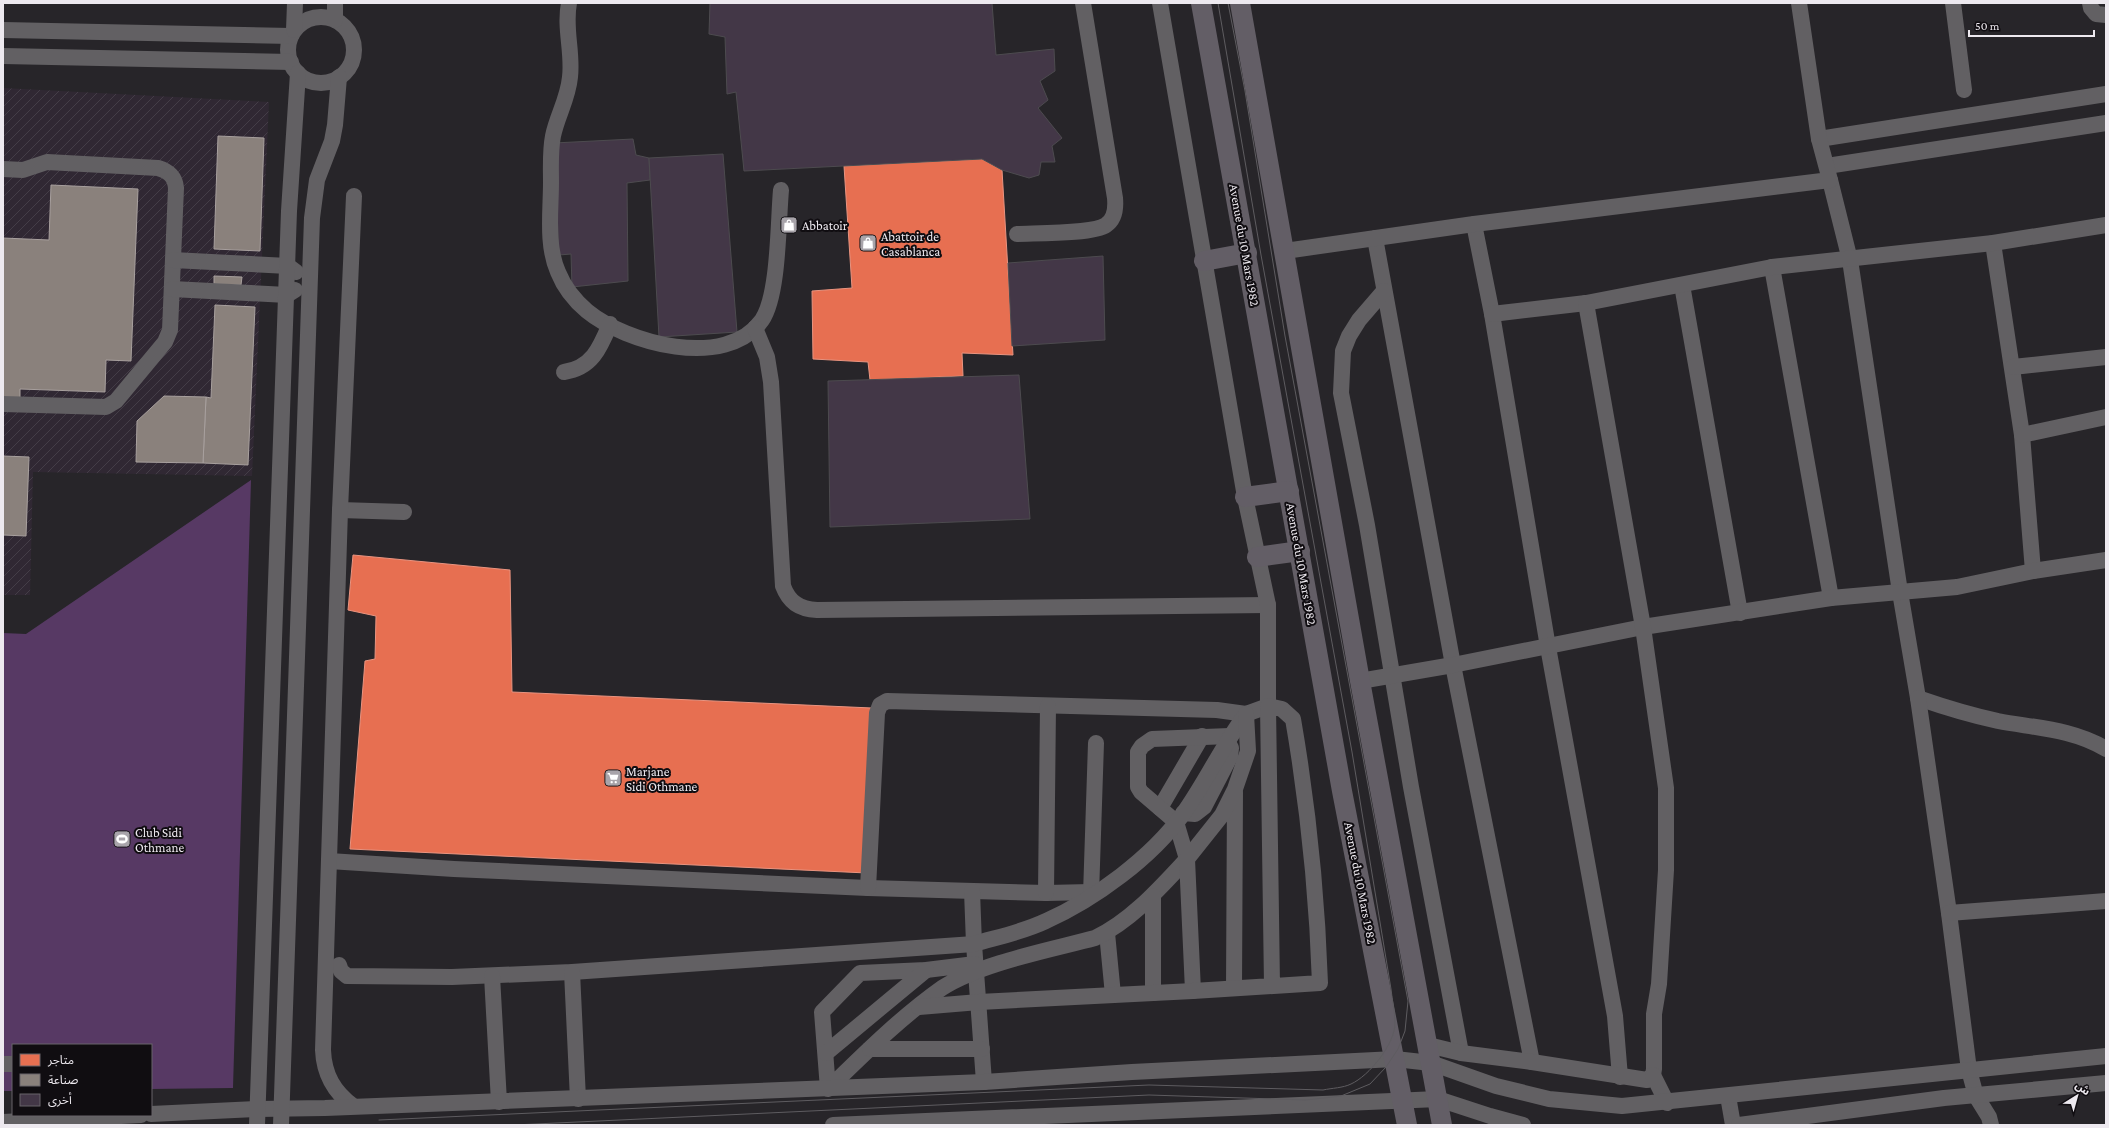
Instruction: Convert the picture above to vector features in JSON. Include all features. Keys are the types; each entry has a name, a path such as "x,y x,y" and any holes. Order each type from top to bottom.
{"main road":[{"name":"Avenue du 10 Mars 1982","path":"1201,3 1247,253 1342,791 1407,1125"},
{"path":"1240,3 1360,681 1442,1125"},
{"path":"1204,261 1247,253"},
{"path":"1244,497 1289,491"},
{"path":"1257,557 1300,551"}],"street":[{"path":"257,1125 293,134 294,68 288,54 295,3"},
{"path":"335,3 335,20"},
{"path":"568,3 567,33 571,75 566,100 553,136 551,250 558,273 570,294 588,312 624,332 650,342 687,347 727,345 738,340 755,328 769,308 773,295 781,190"},
{"path":"1017,234 1098,229 1110,222 1115,210 1115,198 1083,3"},
{"path":"1160,3 1244,497 1268,605 1272,985"},
{"path":"1799,3 1819,139 1850,260 1900,592 1918,698 1949,912 1969,1070 1976,1096 1989,1117 1991,1125"},
{"path":"1953,3 1964,90"},
{"path":"2090,3 2091,8 2096,14 2106,15"},
{"path":"3,30 292,33 303,22 313,18 324,17 335,20 344,27 351,37 354,48 352,59 347,69 339,77 329,82 318,82 307,79 294,68 3,56"},
{"path":"281,1125 309,281 314,196 317,180 332,141 339,77"},
{"path":"1819,139 2106,94"},
{"path":"1285,251 1828,173 2106,123"},
{"path":"3,169 23,170 47,162 165,170 175,181 176,188 172,289 168,336 112,404 101,408 3,404"},
{"path":"353,1106 335,1090 329,1079 324,1060 340,510 354,196"},
{"path":"1474,224 1492,314 1548,647 1615,1016 1620,1077"},
{"path":"1492,314 1586,303 1772,267 1850,260 1993,243 2106,225"},
{"path":"1375,238 1453,665 1532,1062"},
{"path":"1993,243 2013,367 2022,435 2033,571"},
{"path":"173,260 288,266 309,281"},
{"path":"1772,267 1831,598"},
{"path":"172,289 286,295 309,281"},
{"path":"1682,284 1740,614"},
{"path":"1384,291 1359,320 1349,336 1343,351 1341,393 1394,675 1411,786 1461,1053"},
{"path":"1586,303 1643,627 1664,763 1667,814 1661,947 1654,1014 1655,1062 1653,1075 1667,1103"},
{"path":"564,372 578,368 591,360 601,346 610,324"},
{"path":"755,328 767,357 771,382 783,586 789,598 801,608 824,610 1268,605"},
{"path":"2013,367 2106,357"},
{"path":"2022,435 2106,417"},
{"path":"340,510 404,512"},
{"path":"1360,681 1548,647 1643,627 1740,614 1831,598 1957,586 2033,571 2106,560"},
{"path":"1918,698 1948,709 1990,719 2068,733 2085,738 2106,750"},
{"path":"868,888 877,714 880,705 887,701 1217,710 1246,714 1268,706 1282,709 1294,719 1305,791 1318,923 1320,982 1193,992 979,1002 919,1007"},
{"path":"1046,893 1048,706"},
{"path":"339,965 341,972 347,976 492,976 572,972 974,944 1014,933 1045,922 1091,894 1144,856 1180,818 1229,738 1246,714"},
{"path":"828,1089 822,1012 860,973 976,968 1095,938 1107,933 1153,896 1187,860 1222,815 1235,789 1248,751 1246,714"},
{"path":"1180,818 1160,808 1141,792 1137,782 1138,752 1142,746 1152,739 1202,736 1229,738"},
{"path":"1160,808 1202,736"},
{"path":"1091,894 1096,743"},
{"path":"1234,988 1235,789"},
{"path":"1180,818 1187,860 1193,992"},
{"path":"329,861 461,869 868,888 1091,894"},
{"path":"972,891 974,944 984,1082"},
{"path":"1153,896 1153,993"},
{"path":"1949,912 2106,901"},
{"path":"1107,933 1113,995"},
{"path":"828,1089 870,1049 919,1007 943,988 976,968"},
{"path":"826,1053 926,970"},
{"path":"572,972 578,1099"},
{"path":"492,976 499,1102"},
{"path":"870,1049 982,1049"},
{"path":"152,1114 258,1109 578,1099 984,1082 1132,1072 1395,1059 1429,1054 1461,1053 1532,1062 1620,1077 1647,1080 1653,1075"},
{"path":"1429,1054 1496,1086 1549,1099 1622,1106 1667,1103 2106,1056"},
{"path":"1739,1125 1944,1098 2106,1083"},
{"path":"1728,1096 1733,1125"},
{"path":"833,1125 1438,1099 1490,1116 1524,1125"},
{"path":"3,1122 108,1119 133,1116"}],"shaded area":[{"path":"3,88 269,102 252,476 33,472 30,595 3,595"},
{"name":"Club Sidi Othmane","path":"251,480 233,1088 152,1089 152,1044 12,1044 12,1091 3,1091 3,633 26,634"}],"building: متاجر":[{"path":"982,159 1002,170 1013,355 962,353 963,376 870,380 868,362 813,359 812,291 852,288 844,166"},
{"name":"Marjane Sidi Othmane","path":"353,555 510,570 512,692 872,708 867,873 350,849 365,661 375,659 376,616 348,610"}],"building: صناعة":[{"path":"218,136 264,138 260,251 214,249"},
{"path":"51,185 138,189 131,361 106,360 105,392 20,389 20,398 3,397 3,238 49,240"},
{"path":"214,276 242,277 241,285 214,284"},
{"path":"215,305 255,307 248,465 203,463 206,397 211,398"},
{"path":"164,396 206,397 203,463 136,462 137,421"},
{"path":"3,456 29,457 26,536 3,535"}],"building: أخرى":[{"path":"710,3 992,3 996,55 1054,49 1055,71 1040,81 1048,100 1038,108 1062,138 1052,146 1055,162 1041,162 1039,175 1029,178 1002,170 982,159 744,171 736,92 727,94 725,37 709,34"},
{"path":"633,139 636,155 649,158 650,180 627,183 628,281 572,287 571,254 559,255 554,143"},
{"path":"723,154 737,332 659,337 649,158"},
{"path":"1103,256 1105,340 1012,346 1008,263"},
{"path":"1019,375 1030,519 830,527 828,381"}],"tram line":[{"path":"379,1120 1149,1085 1323,1090 1351,1084 1373,1067 1380,1058 1391,1040 1394,1031 1395,1019 1391,989 1352,752 1261,255 1218,3"},
{"path":"514,1125 1149,1095 1306,1100 1341,1096 1370,1084 1386,1067 1398,1049 1405,1031 1408,1001 1285,336 1245,91 1228,3"}],"place":[{"name":"Abbatoir","path":"789,225"},
{"name":"Abattoir de Casablanca","path":"868,243"},
{"name":"Marjane Sidi Othmane","path":"613,778"},
{"name":"Club Sidi Othmane","path":"122,839"}]}
